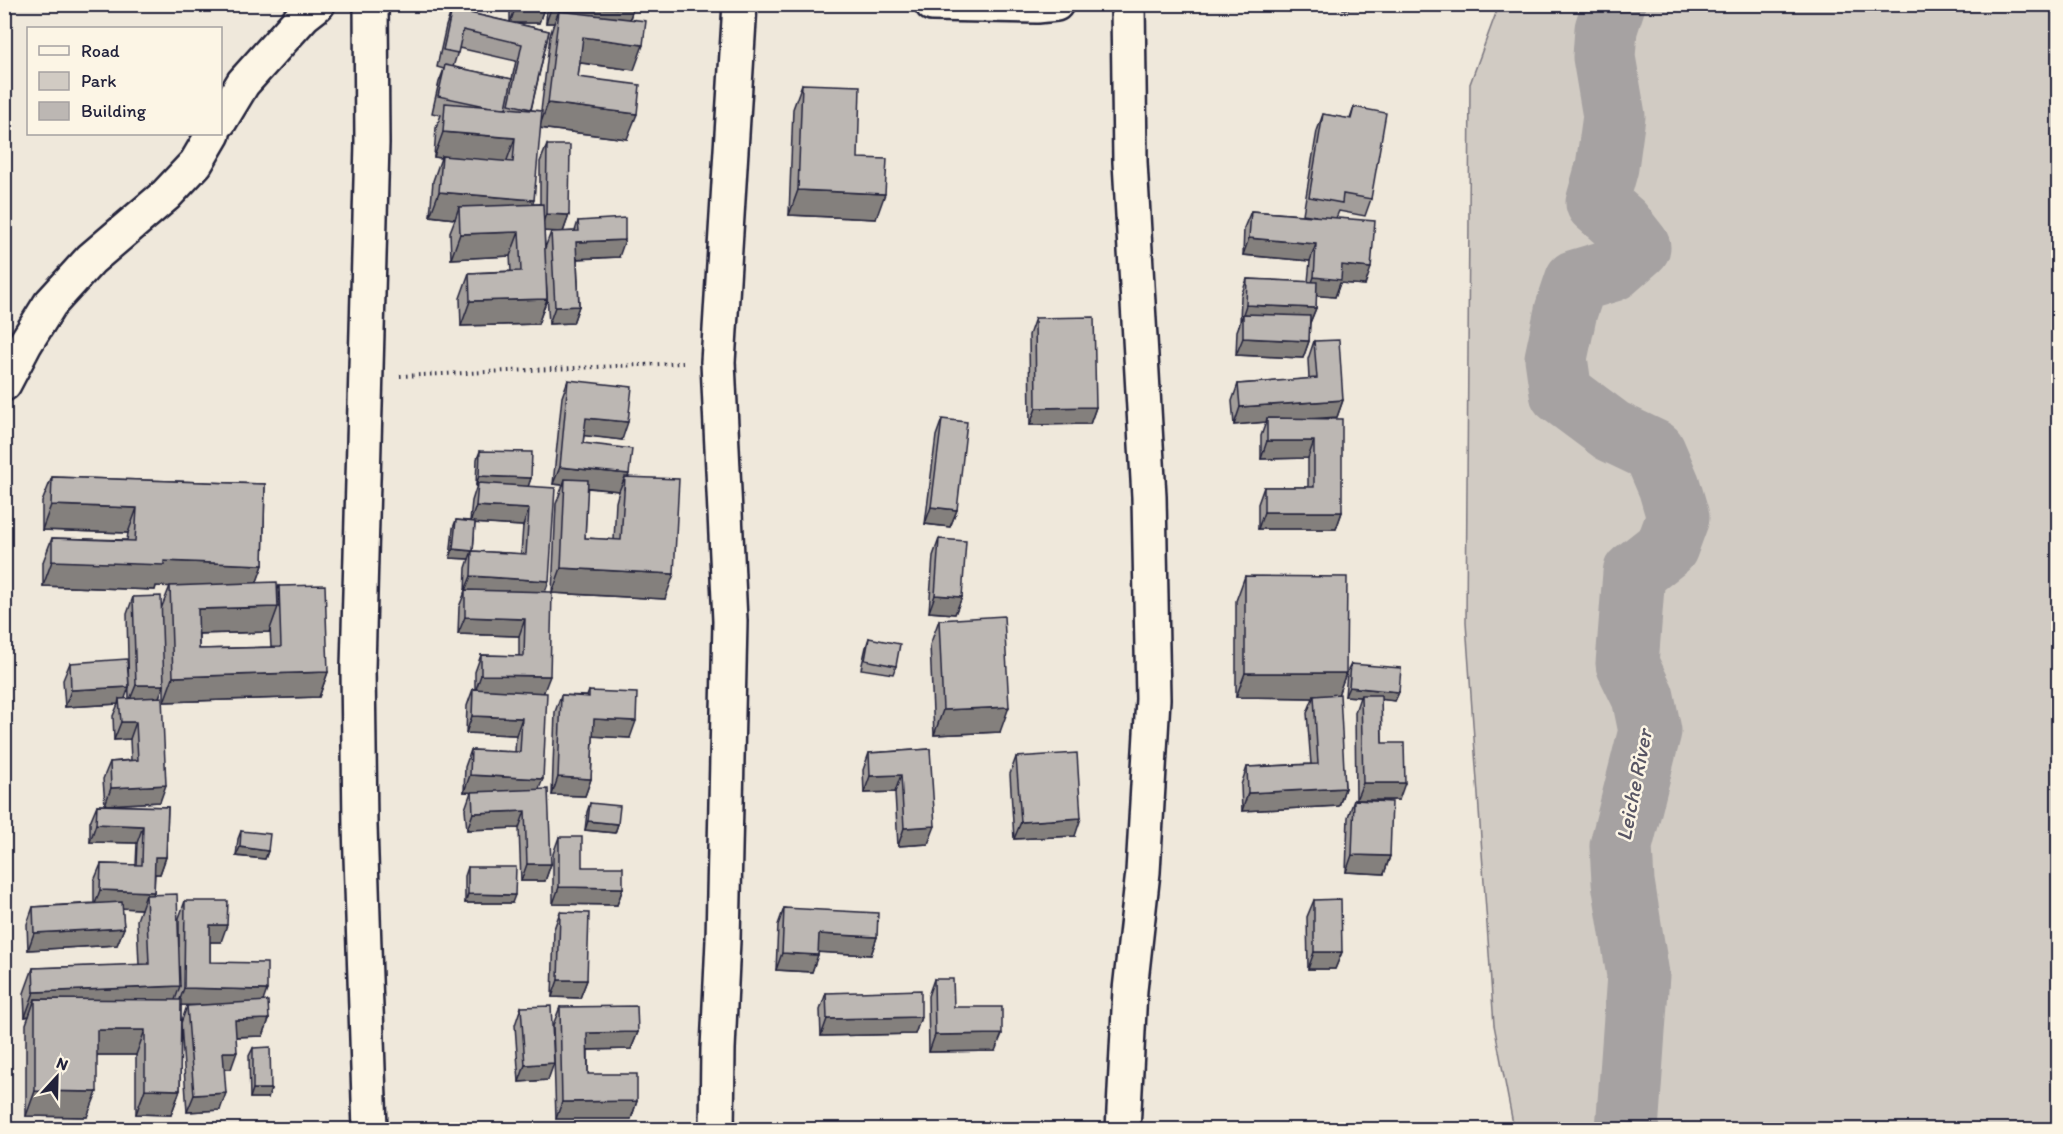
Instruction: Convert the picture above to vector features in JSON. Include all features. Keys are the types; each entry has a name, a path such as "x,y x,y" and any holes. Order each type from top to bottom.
{"street":[{"path":"222,118 243,83 303,15 318,4"},
{"path":"370,1130 362,910 358,668 372,143 371,4"},
{"path":"717,1130 730,621 718,362 740,4"},
{"path":"932,4 1056,4"},
{"path":"1123,1130 1130,990 1143,872 1153,699 1149,497 1130,162 1128,4"},
{"path":"4,384 50,304 91,259 166,195 196,163 212,135"}],"path":[{"path":"366,377 718,362"}],"green space":[{"path":"1499,5 2058,5 2058,1129 1514,1129 1494,1025 1466,623 1470,84"}],"building":[{"path":"516,4 545,4 545,5 516,6"},
{"path":"552,4 634,4 633,9 552,6"},
{"path":"452,9 549,31 531,109 509,104 522,44 463,30 458,53 443,50"},
{"path":"559,11 646,21 643,45 583,37 578,77 640,85 637,114 548,103"},
{"path":"445,65 512,79 506,108 438,96"},
{"path":"802,84 860,86 858,158 887,159 885,194 798,190"},
{"path":"445,103 542,111 534,200 439,192 442,156 513,162 515,138 443,132"},
{"path":"1354,107 1386,113 1371,199 1343,194 1342,203 1309,197 1323,114 1351,119"},
{"path":"547,145 570,145 569,215 546,214"},
{"path":"543,204 547,299 470,301 469,273 521,271 519,232 460,234 459,207"},
{"path":"1251,211 1375,221 1371,268 1342,265 1341,280 1314,277 1316,244 1249,238"},
{"path":"625,218 625,240 576,242 579,306 555,307 551,232 579,231 578,221"},
{"path":"1247,279 1317,282 1316,308 1246,305"},
{"path":"1243,314 1310,316 1309,341 1243,338"},
{"path":"1094,317 1096,407 1036,408 1035,318"},
{"path":"1339,340 1343,400 1240,407 1238,384 1317,378 1314,341"},
{"path":"568,380 632,387 628,422 586,418 583,443 632,449 629,474 560,467"},
{"path":"1267,418 1342,419 1342,512 1264,512 1264,487 1314,487 1314,441 1267,441"},
{"path":"942,419 967,422 957,510 931,507"},
{"path":"480,451 532,452 531,478 479,476"},
{"path":"52,477 265,484 263,565 164,561 164,565 52,561 52,538 135,541 137,508 51,505"},
{"path":"625,477 679,479 674,574 561,568 565,479 588,480 585,538 621,540"},
{"path":"478,483 555,488 549,581 471,576 472,551 526,554 529,509 476,506"},
{"path":"456,520 475,522 473,551 453,549"},
{"path":"939,539 966,541 962,597 935,595"},
{"path":"1245,576 1347,577 1346,673 1245,673"},
{"path":"277,582 278,607 198,609 199,649 281,647 279,586 325,585 328,672 173,677 170,586"},
{"path":"465,590 552,592 550,676 481,675 481,655 524,656 525,619 465,617"},
{"path":"161,596 164,685 136,685 133,597"},
{"path":"1004,616 1009,707 943,710 939,620"},
{"path":"869,638 900,644 896,666 865,660"},
{"path":"127,659 129,687 71,690 70,663"},
{"path":"1351,664 1401,668 1399,692 1349,687"},
{"path":"473,689 547,693 543,779 470,775 471,750 520,752 522,718 472,716"},
{"path":"589,691 637,693 636,721 594,719 591,779 558,777 561,695 589,697"},
{"path":"1340,694 1345,788 1248,793 1247,767 1318,764 1314,696"},
{"path":"1361,695 1381,695 1382,743 1404,743 1405,783 1363,783"},
{"path":"162,697 166,785 111,788 110,762 138,760 136,722 121,722 119,699"},
{"path":"930,749 935,826 904,828 901,775 870,776 869,753"},
{"path":"1077,753 1081,818 1021,822 1016,757"},
{"path":"548,789 551,864 527,864 525,811 473,813 472,792"},
{"path":"1354,800 1392,802 1390,856 1352,855"},
{"path":"590,803 620,806 618,824 588,821"},
{"path":"97,805 168,807 166,857 155,857 154,892 100,890 101,864 142,865 143,826 96,824"},
{"path":"241,831 270,834 268,851 240,847"},
{"path":"559,837 582,837 582,867 623,867 623,888 559,887"},
{"path":"468,867 516,867 515,895 468,894"},
{"path":"177,894 180,986 34,992 33,968 149,964 146,895"},
{"path":"1341,899 1342,952 1314,952 1314,900"},
{"path":"185,901 228,901 227,925 210,925 210,962 267,963 267,990 184,988"},
{"path":"122,902 124,928 34,933 33,907"},
{"path":"784,908 878,913 877,937 819,934 818,955 782,953"},
{"path":"560,912 589,913 587,980 558,980"},
{"path":"934,979 953,979 954,1007 1002,1007 1002,1034 935,1035"},
{"path":"921,990 921,1017 827,1019 826,993"},
{"path":"35,999 181,1000 180,1090 145,1089 145,1030 97,1030 97,1092 35,1091"},
{"path":"268,1001 269,1019 235,1020 237,1052 223,1052 226,1093 194,1095 187,1006"},
{"path":"551,1006 554,1063 525,1065 521,1007"},
{"path":"637,1006 638,1032 587,1033 588,1074 637,1074 637,1101 562,1102 560,1007"},
{"path":"270,1047 271,1089 253,1089 253,1048"}],"waterway":[{"name":"Leiche River","path":"1614,4 1606,29 1604,57 1614,116 1607,167 1597,203 1621,224 1639,247 1613,270 1576,281 1566,311 1556,358 1561,393 1612,431 1654,451 1669,486 1678,517 1667,547 1634,573 1627,664 1643,697 1650,731 1621,846 1623,882 1638,975 1627,1130"}]}
